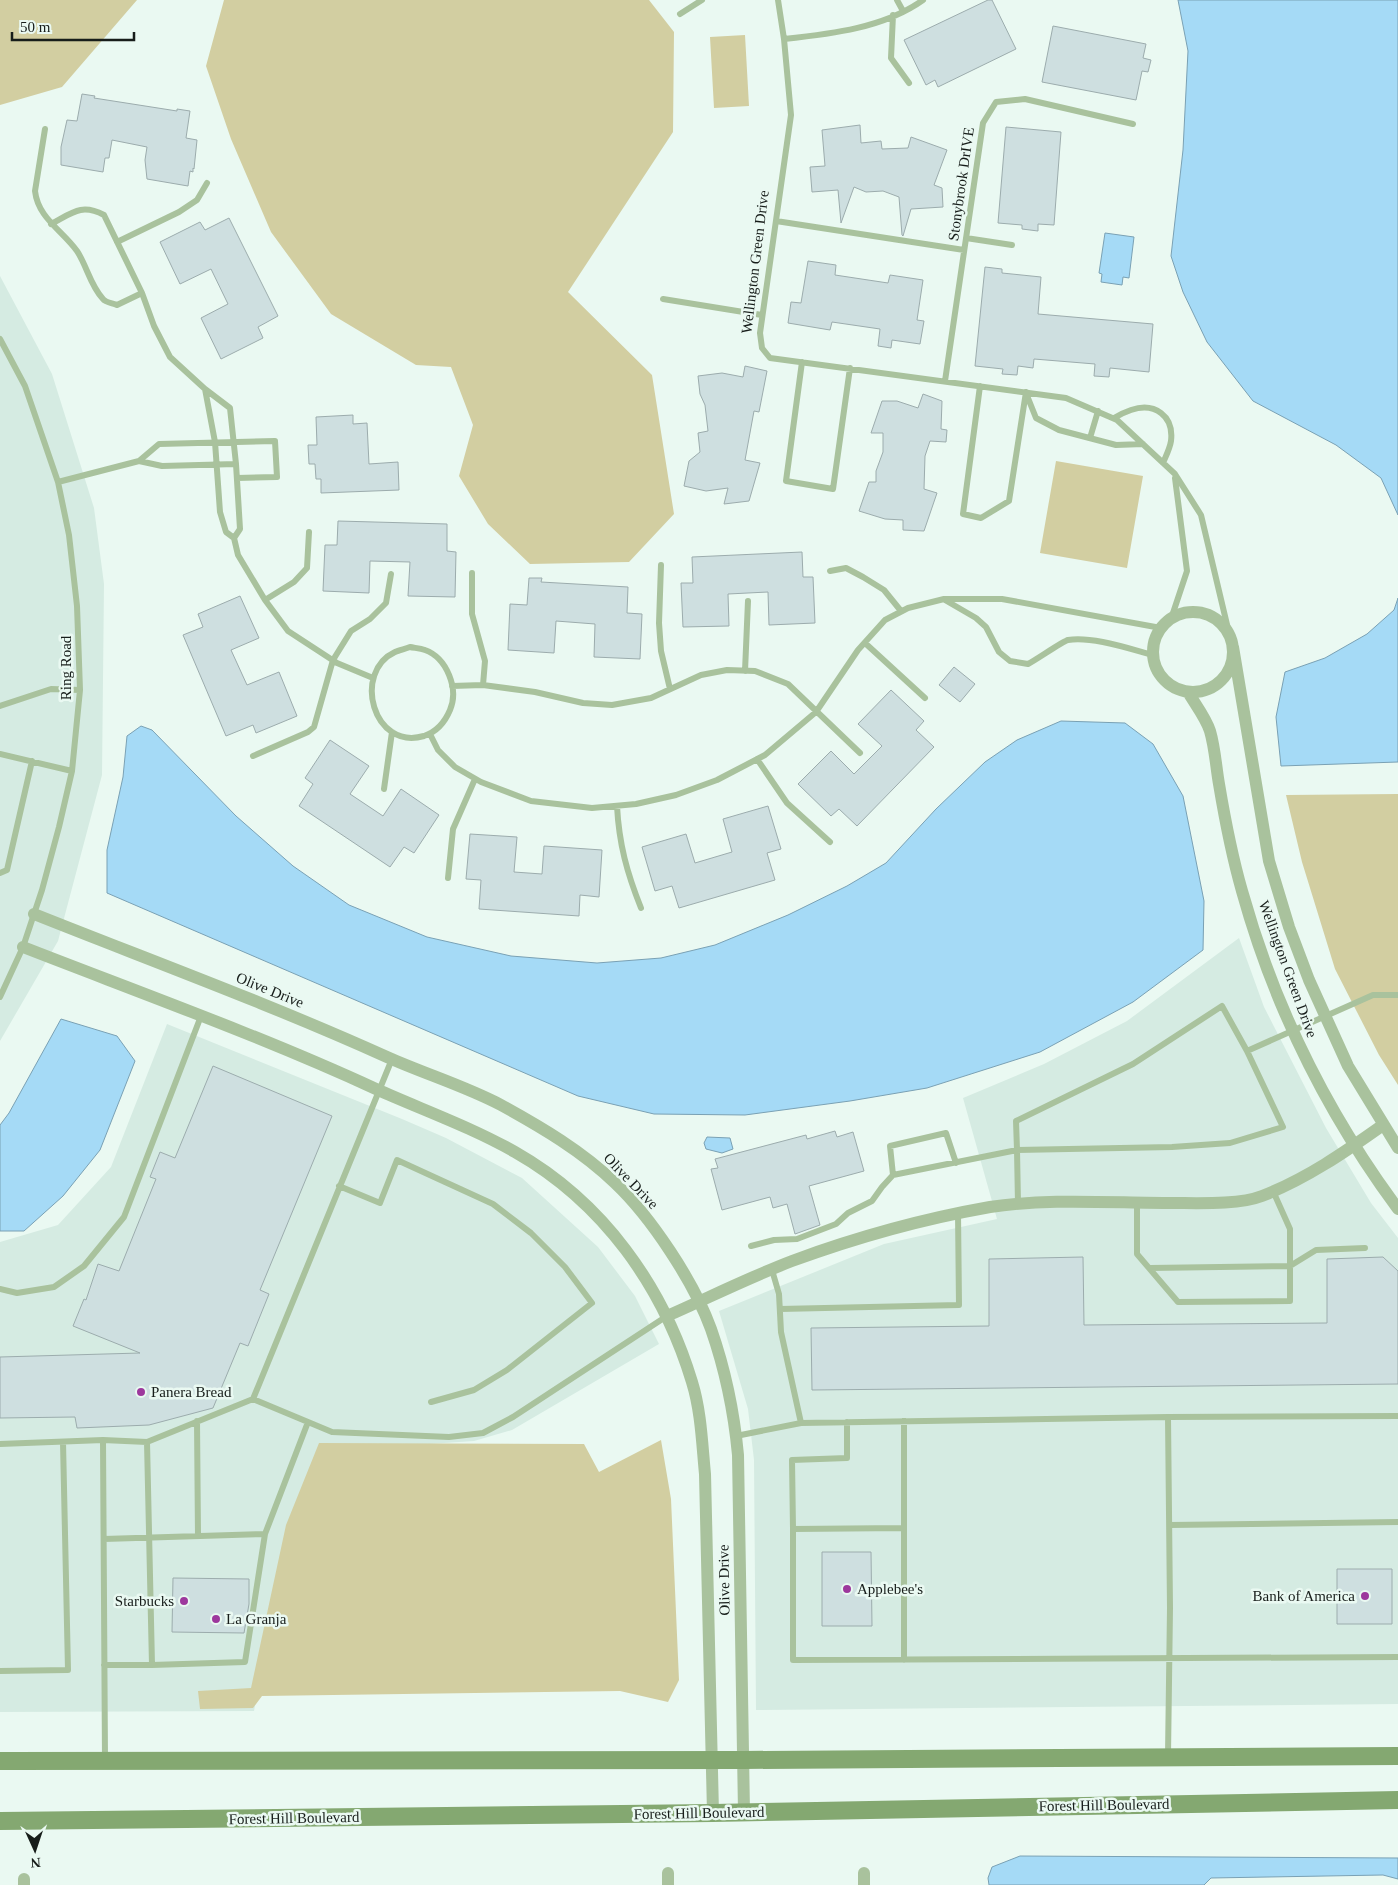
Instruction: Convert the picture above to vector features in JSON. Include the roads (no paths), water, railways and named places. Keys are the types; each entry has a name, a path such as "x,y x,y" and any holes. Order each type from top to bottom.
{"main road":[{"path":"0,1761 743,1760 1398,1756"},
{"name":"Forest Hill Boulevard","path":"0,1821 713,1813 1398,1800"}],"street":[{"path":"1198,612 1220,622 1229,634 1233,647 1232,664 1225,676 1215,686 1202,691 1188,692 1175,688 1164,679 1156,668 1153,655 1155,641 1161,628 1171,619 1184,613 1198,612"},
{"name":"Wellington Green Drive","path":"1233,647 1270,861 1289,927 1309,980 1348,1066 1398,1148"},
{"name":"Wellington Green Drive","path":"1188,692 1210,730 1229,840 1242,891 1259,947 1292,1031 1305,1059 1369,1171 1398,1210"},
{"name":"Olive Drive","path":"34,914 346,1038 499,1104 562,1141 589,1161 615,1183 640,1209 663,1241 710,1327 728,1391 736,1436 744,1812"},
{"name":"Olive Drive","path":"23,948 201,1016 345,1074 484,1135 517,1153 573,1192 594,1211 630,1254 667,1316 692,1384 699,1418 705,1474 713,1813"},
{"path":"667,1316 791,1262 873,1233 958,1213 1038,1202 1192,1203 1232,1201 1261,1196 1312,1173 1383,1125"}],"lane":[{"path":"680,14 702,0"},
{"name":"Wellington Green Drive","path":"778,0 784,39 791,115 762,314 760,333 762,348 770,358 1066,398 1114,418 1175,474 1201,514 1229,634"},
{"path":"897,0 903,11"},
{"path":"784,39 814,36 872,24 913,7 923,0"},
{"path":"892,15 891,58 909,83"},
{"name":"Stonybrook DrIVE","path":"945,381 982,123 996,102 1025,99 1134,124"},
{"path":"45,129 36,191 36,199 43,214 65,236 78,253 90,280 104,301 117,305 142,293"},
{"path":"117,242 179,212 197,200 207,183"},
{"path":"52,224 76,210 92,209 104,215 142,293 154,326 170,357 204,389 230,408 240,529 234,538"},
{"path":"776,221 964,250"},
{"path":"966,238 1012,246"},
{"path":"663,299 762,314"},
{"name":"Ring Road","path":"0,339 25,386 58,482 68,535 77,606 80,690 72,770 59,827 23,948 0,997"},
{"path":"802,362 786,481 833,489 850,368"},
{"path":"980,386 963,514 981,518 1009,501 1026,392"},
{"path":"204,389 215,442 220,512 226,532 234,538 238,555 265,600 288,631 333,660 374,678"},
{"path":"1026,392 1036,418 1059,430 1116,445 1143,444"},
{"path":"1114,418 1132,410 1143,408 1154,409 1167,416 1171,427 1171,442 1163,462"},
{"path":"1090,438 1098,411"},
{"path":"58,482 139,461 159,444 275,441 277,477 237,478"},
{"path":"139,461 162,466 236,464"},
{"path":"1171,619 1187,572 1175,474"},
{"path":"265,600 294,582 307,568 309,532"},
{"path":"661,565 658,624 661,652 670,689"},
{"path":"830,571 846,568 863,577 884,590 901,611"},
{"path":"253,756 308,732 314,727 333,660 351,631 370,619 386,603 391,574"},
{"path":"472,574 472,614 485,661 483,685"},
{"path":"944,599 976,618 986,627 1000,652 1010,661 1028,664 1067,640 1088,640 1119,645 1153,655"},
{"path":"430,734 438,750 455,766 475,779 531,801 592,808 636,804 676,795 717,780 765,755 816,712 865,643 885,620 908,608 944,599 1002,599 1161,628"},
{"path":"745,671 748,601"},
{"path":"865,643 925,698"},
{"path":"410,648 426,650 440,659 449,674 452,686 451,709 443,724 430,734 415,739 399,736 385,727 375,713 371,695 374,678 382,662 394,652 410,648"},
{"path":"452,686 483,685 535,692 583,703 612,704 651,698 702,675 727,670 755,671 788,684 860,753"},
{"path":"0,706 51,689 80,690"},
{"path":"384,788 392,732"},
{"path":"0,754 72,770"},
{"path":"757,759 787,803 830,842"},
{"path":"0,873 6,870 32,761"},
{"path":"448,878 453,829 475,779"},
{"path":"617,806 619,831 628,876 641,908"},
{"path":"1246,1051 1373,995 1398,995"},
{"path":"751,1246 774,1240 797,1238 836,1224 848,1214 872,1200 893,1175 1016,1150 1172,1147 1230,1143 1283,1127 1222,1006 1133,1064 1016,1121 1016,1150 1018,1204"},
{"path":"0,1289 17,1293 54,1287 84,1266 124,1216 201,1016"},
{"path":"253,1400 392,1059"},
{"path":"893,1175 890,1146 946,1133 956,1162"},
{"path":"339,1186 380,1203 397,1160 447,1182 492,1204 531,1233 565,1267 592,1303 507,1370 474,1390 431,1402"},
{"path":"1137,1203 1138,1254 1178,1302 1290,1301 1290,1228 1272,1191"},
{"path":"780,1309 959,1305 958,1213"},
{"path":"1150,1268 1290,1266 1316,1250 1365,1248"},
{"path":"772,1270 779,1294 781,1332 800,1423"},
{"path":"0,1444 103,1440 147,1442 253,1400 332,1432 449,1437 483,1433 514,1417 667,1316"},
{"path":"736,1436 800,1423 1168,1417 1398,1416"},
{"path":"1168,1417 1170,1525 1168,1757"},
{"path":"904,1421 904,1660"},
{"path":"197,1422 198,1536"},
{"path":"104,1665 245,1662 265,1534 308,1422"},
{"path":"847,1422 848,1458 792,1460 793,1660 1398,1657"},
{"path":"103,1440 105,1761"},
{"path":"0,1671 68,1670 63,1442"},
{"path":"147,1442 152,1665"},
{"path":"1170,1525 1398,1522"},
{"path":"793,1529 904,1528"},
{"path":"104,1538 265,1534"}],"water":[{"path":"1178,0 1398,0 1398,515 1381,478 1336,445 1253,401 1207,342 1183,292 1171,256 1183,150 1188,51"},
{"path":"1105,233 1134,237 1129,278 1123,277 1122,285 1101,282 1102,274 1099,273"},
{"path":"1398,598 1398,762 1281,766 1276,717 1285,672 1325,658 1367,634 1394,610"},
{"path":"1061,721 1125,723 1153,744 1183,796 1204,901 1203,950 1133,1002 1040,1052 927,1088 850,1101 745,1115 654,1114 578,1096 107,893 107,850 123,777 127,736 141,726 152,730 236,816 293,866 349,905 427,937 511,956 597,963 661,958 715,945 788,915 847,886 886,863 936,809 985,762 1017,740"},
{"path":"61,1019 117,1036 135,1061 100,1150 63,1196 24,1231 0,1231 0,1125 9,1113"},
{"path":"707,1137 730,1138 733,1149 722,1153 706,1149 704,1143"},
{"path":"1020,1856 1398,1858 1398,1879 1383,1875 1211,1878 1204,1885 989,1885 988,1878 992,1867"}],"place":[{"name":"Panera Bread","path":"141,1392"},
{"name":"Applebee's","path":"847,1589"},
{"name":"Bank of America","path":"1365,1596"},
{"name":"Starbucks","path":"184,1601"},
{"name":"La Granja","path":"216,1619"}]}
